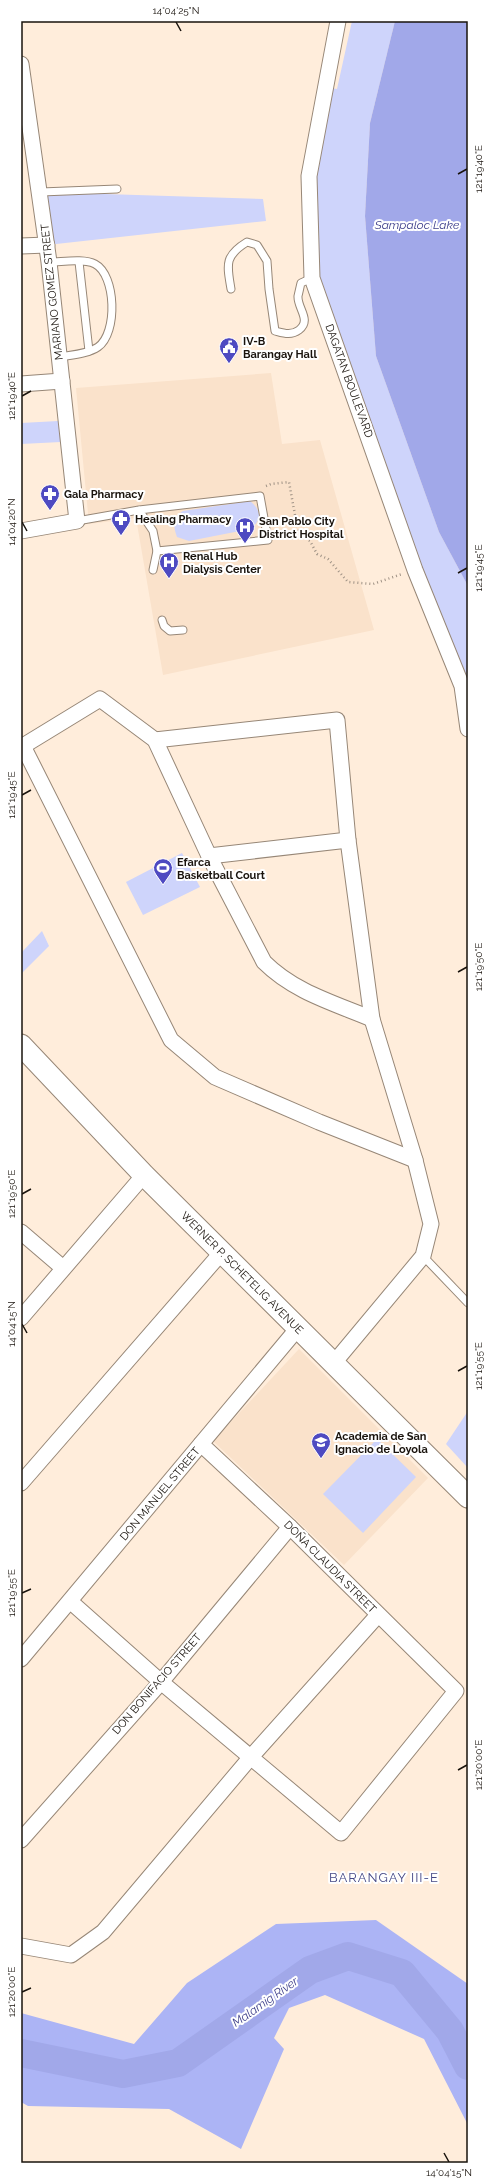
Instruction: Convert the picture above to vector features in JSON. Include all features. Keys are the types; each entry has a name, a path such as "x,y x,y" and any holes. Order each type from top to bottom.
{"main road":[{"name":"WERNER P. SCHETELIG AVENUE","path":"21,1045 144,1175 468,1497"}],"street":[{"name":"DAGATAN BOULEVARD","path":"338,21 309,176 312,278 416,570 462,686 468,729"},
{"name":"MARIANO GOMEZ STREET","path":"21,64 41,192 77,522"},
{"path":"21,246 47,245"},
{"path":"21,384 62,381"},
{"path":"21,531 77,522"},
{"path":"372,1019 297,988 277,976 264,962 209,856 155,740 100,699 23,746 172,1040 215,1077 319,1122 415,1160"},
{"path":"155,740 337,720 348,840 372,1019 415,1160 432,1224 423,1256 333,1364"},
{"path":"209,856 348,840"},
{"path":"21,1318 144,1175"},
{"path":"21,1232 63,1268"},
{"path":"21,1483 222,1252"},
{"name":"DON MANUEL STREET","path":"21,1660 71,1602 298,1328"},
{"name":"DOÑA CLAUDIA STREET","path":"201,1444 290,1527 456,1691 342,1833 250,1758"},
{"name":"DON BONIFACIO STREET","path":"21,1840 161,1682 290,1527"},
{"path":"71,1602 250,1758"},
{"path":"21,1946 71,1955 103,1932 250,1758 378,1615"}],"lane":[{"path":"41,192 117,189"},
{"path":"231,289 227,263 235,249 247,242 257,245 268,260 269,289 275,331 286,334 296,332 303,327 305,319 298,297 302,283 312,278"},
{"path":"49,262 93,263 101,268 109,288 113,312 109,333 98,347 89,351 60,357"},
{"path":"79,262 89,351"},
{"path":"77,522 139,510 260,496 268,540 157,551"},
{"path":"139,510 153,531 157,551 153,570"},
{"path":"162,620 164,626 170,631 183,630"},
{"path":"423,1256 468,1303"}],"path":[{"path":"260,496 264,488 271,484 289,482 297,526 301,536 310,541 317,554 328,559 348,582 372,584 416,570"}],"shaded area":[{"path":"352,21 395,21 370,123 365,216 376,356 439,532 468,586 468,729 462,686 312,278 313,208 325,87 337,89"},
{"path":"41,192 263,199 266,221 47,245"},
{"name":"San Pablo City District Hospital","path":"271,373 282,444 320,440 374,630 163,675 136,518 89,524 76,388"},
{"path":"58,421 61,442 21,444 21,423"},
{"path":"250,501 254,504 258,511 259,519 250,529 189,541 177,537 174,522 177,516 183,511"},
{"name":"Efarca Basketball Court","path":"182,853 200,887 143,915 126,882"},
{"path":"42,931 49,946 21,974 21,953"},
{"name":"Academia de San Ignacio de Loyola","path":"299,1349 428,1478 344,1565 213,1441"},
{"path":"468,1411 468,1468 446,1444"},
{"path":"377,1439 416,1477 363,1533 323,1494"},
{"path":"376,1920 468,1984 468,2125 424,2039 325,1995 289,2008 274,2038 284,2049 241,2149 169,2109 28,2106 21,2102 21,2013 134,2044 187,1983 276,1924"}],"water":[{"name":"Sampaloc Lake","path":"395,21 468,21 468,586 439,532 376,356 365,216 370,123"}],"waterway":[{"name":"Malamig River","path":"21,2053 123,2074 178,2063 310,1970 348,1956 402,1973 450,2031 468,2066"}],"place":[{"name":"IV-B Barangay Hall","path":"229,364"},
{"name":"Gala Pharmacy","path":"50,511"},
{"name":"Healing Pharmacy","path":"121,536"},
{"name":"San Pablo City District Hospital","path":"245,544"},
{"name":"Renal Hub Dialysis Center","path":"169,579"},
{"name":"Efarca Basketball Court","path":"163,885"},
{"name":"Academia de San Ignacio de Loyola","path":"321,1459"}],"district":[{"name":"BARANGAY III-E","path":"384,1877"}]}
